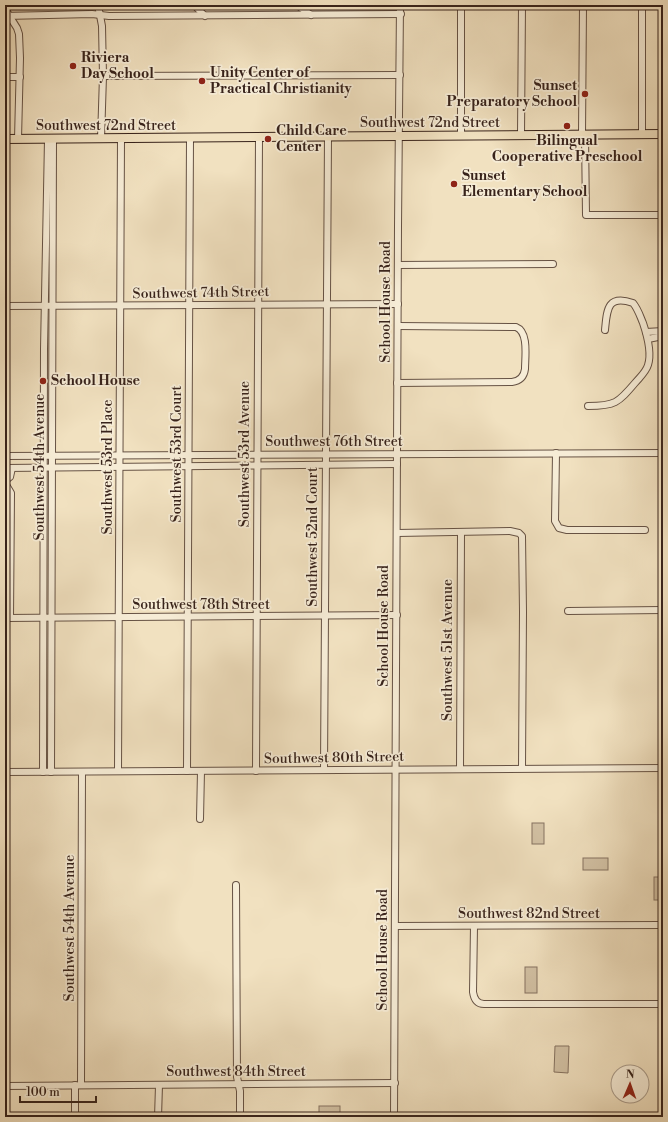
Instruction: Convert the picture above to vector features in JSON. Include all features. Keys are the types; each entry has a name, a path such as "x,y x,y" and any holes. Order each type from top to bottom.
{"main road":[{"name":"Southwest 72nd Street","path":"5,139 663,134"}],"street":[{"path":"98,5 101,15 103,76 101,139"},
{"path":"194,5 205,16"},
{"path":"296,5 312,15"},
{"name":"School House Road","path":"394,1117 400,5"},
{"path":"461,5 461,136"},
{"path":"521,135 522,5"},
{"path":"583,5 583,135 586,215 663,215"},
{"path":"642,5 642,134"},
{"path":"5,9 7,16 18,32 20,77 18,139"},
{"path":"7,16 92,14 109,16 401,14"},
{"path":"103,76 400,75"},
{"path":"5,77 20,77"},
{"name":"Southwest 53rd Avenue","path":"256,771 259,137"},
{"name":"Southwest 52nd Court","path":"324,770 328,137"},
{"name":"Southwest 53rd Place","path":"118,771 120,617 121,138"},
{"name":"Southwest 53rd Court","path":"187,771 190,138"},
{"name":"Southwest 54th Avenue","path":"50,139 52,306 51,772"},
{"name":"Southwest 54th Avenue","path":"43,772 45,306 50,139"},
{"path":"398,265 553,264"},
{"path":"588,406 605,406 626,395 646,370 649,363 648,339 634,304 620,302 613,303 608,307 605,330"},
{"name":"Southwest 74th Street","path":"5,306 327,303 398,304"},
{"path":"398,326 507,326 519,328 525,335 524,374 521,379 515,382 398,383"},
{"path":"646,332 663,331"},
{"path":"648,339 663,336"},
{"name":"Southwest 76th Street","path":"5,456 663,452"},
{"path":"556,453 555,521 558,528 567,530 645,530"},
{"name":"Southwest 76th Street","path":"8,468 397,464"},
{"path":"8,468 10,477 5,482 11,492 11,610 8,618"},
{"path":"397,533 510,531 521,534 523,541 524,612 522,768"},
{"name":"Southwest 51st Avenue","path":"460,769 461,532"},
{"path":"568,611 663,610"},
{"name":"Southwest 78th Street","path":"8,618 397,615"},
{"name":"Southwest 80th Street","path":"5,772 663,768"},
{"path":"200,819 201,771"},
{"name":"Southwest 54th Avenue","path":"75,1117 78,1085 82,772"},
{"path":"236,885 237,1077 240,1091 240,1117"},
{"name":"Southwest 82nd Street","path":"395,926 663,925"},
{"path":"474,926 473,992 476,1001 484,1004 663,1004"},
{"name":"Southwest 84th Street","path":"5,1086 395,1083"},
{"path":"158,1085 158,1117"}],"shaded area":[{"path":"7,5 93,5 88,11 14,14"},
{"path":"532,823 544,823 544,844 532,844"},
{"path":"583,858 608,858 608,870 583,870"},
{"path":"654,877 663,877 663,900 654,900"},
{"path":"525,967 537,967 537,993 525,993"},
{"path":"555,1046 569,1046 568,1073 554,1072"},
{"path":"319,1106 340,1106 340,1117 319,1117"}],"place":[{"name":"Riviera Day School","path":"73,66"},
{"name":"Unity Center of Practical Christianity","path":"202,81"},
{"name":"Sunset Preparatory School","path":"585,94"},
{"name":"Bilingual Cooperative Preschool","path":"567,126"},
{"name":"Child Care Center","path":"268,139"},
{"name":"Sunset Elementary School","path":"454,184"},
{"name":"School House","path":"43,381"}]}
